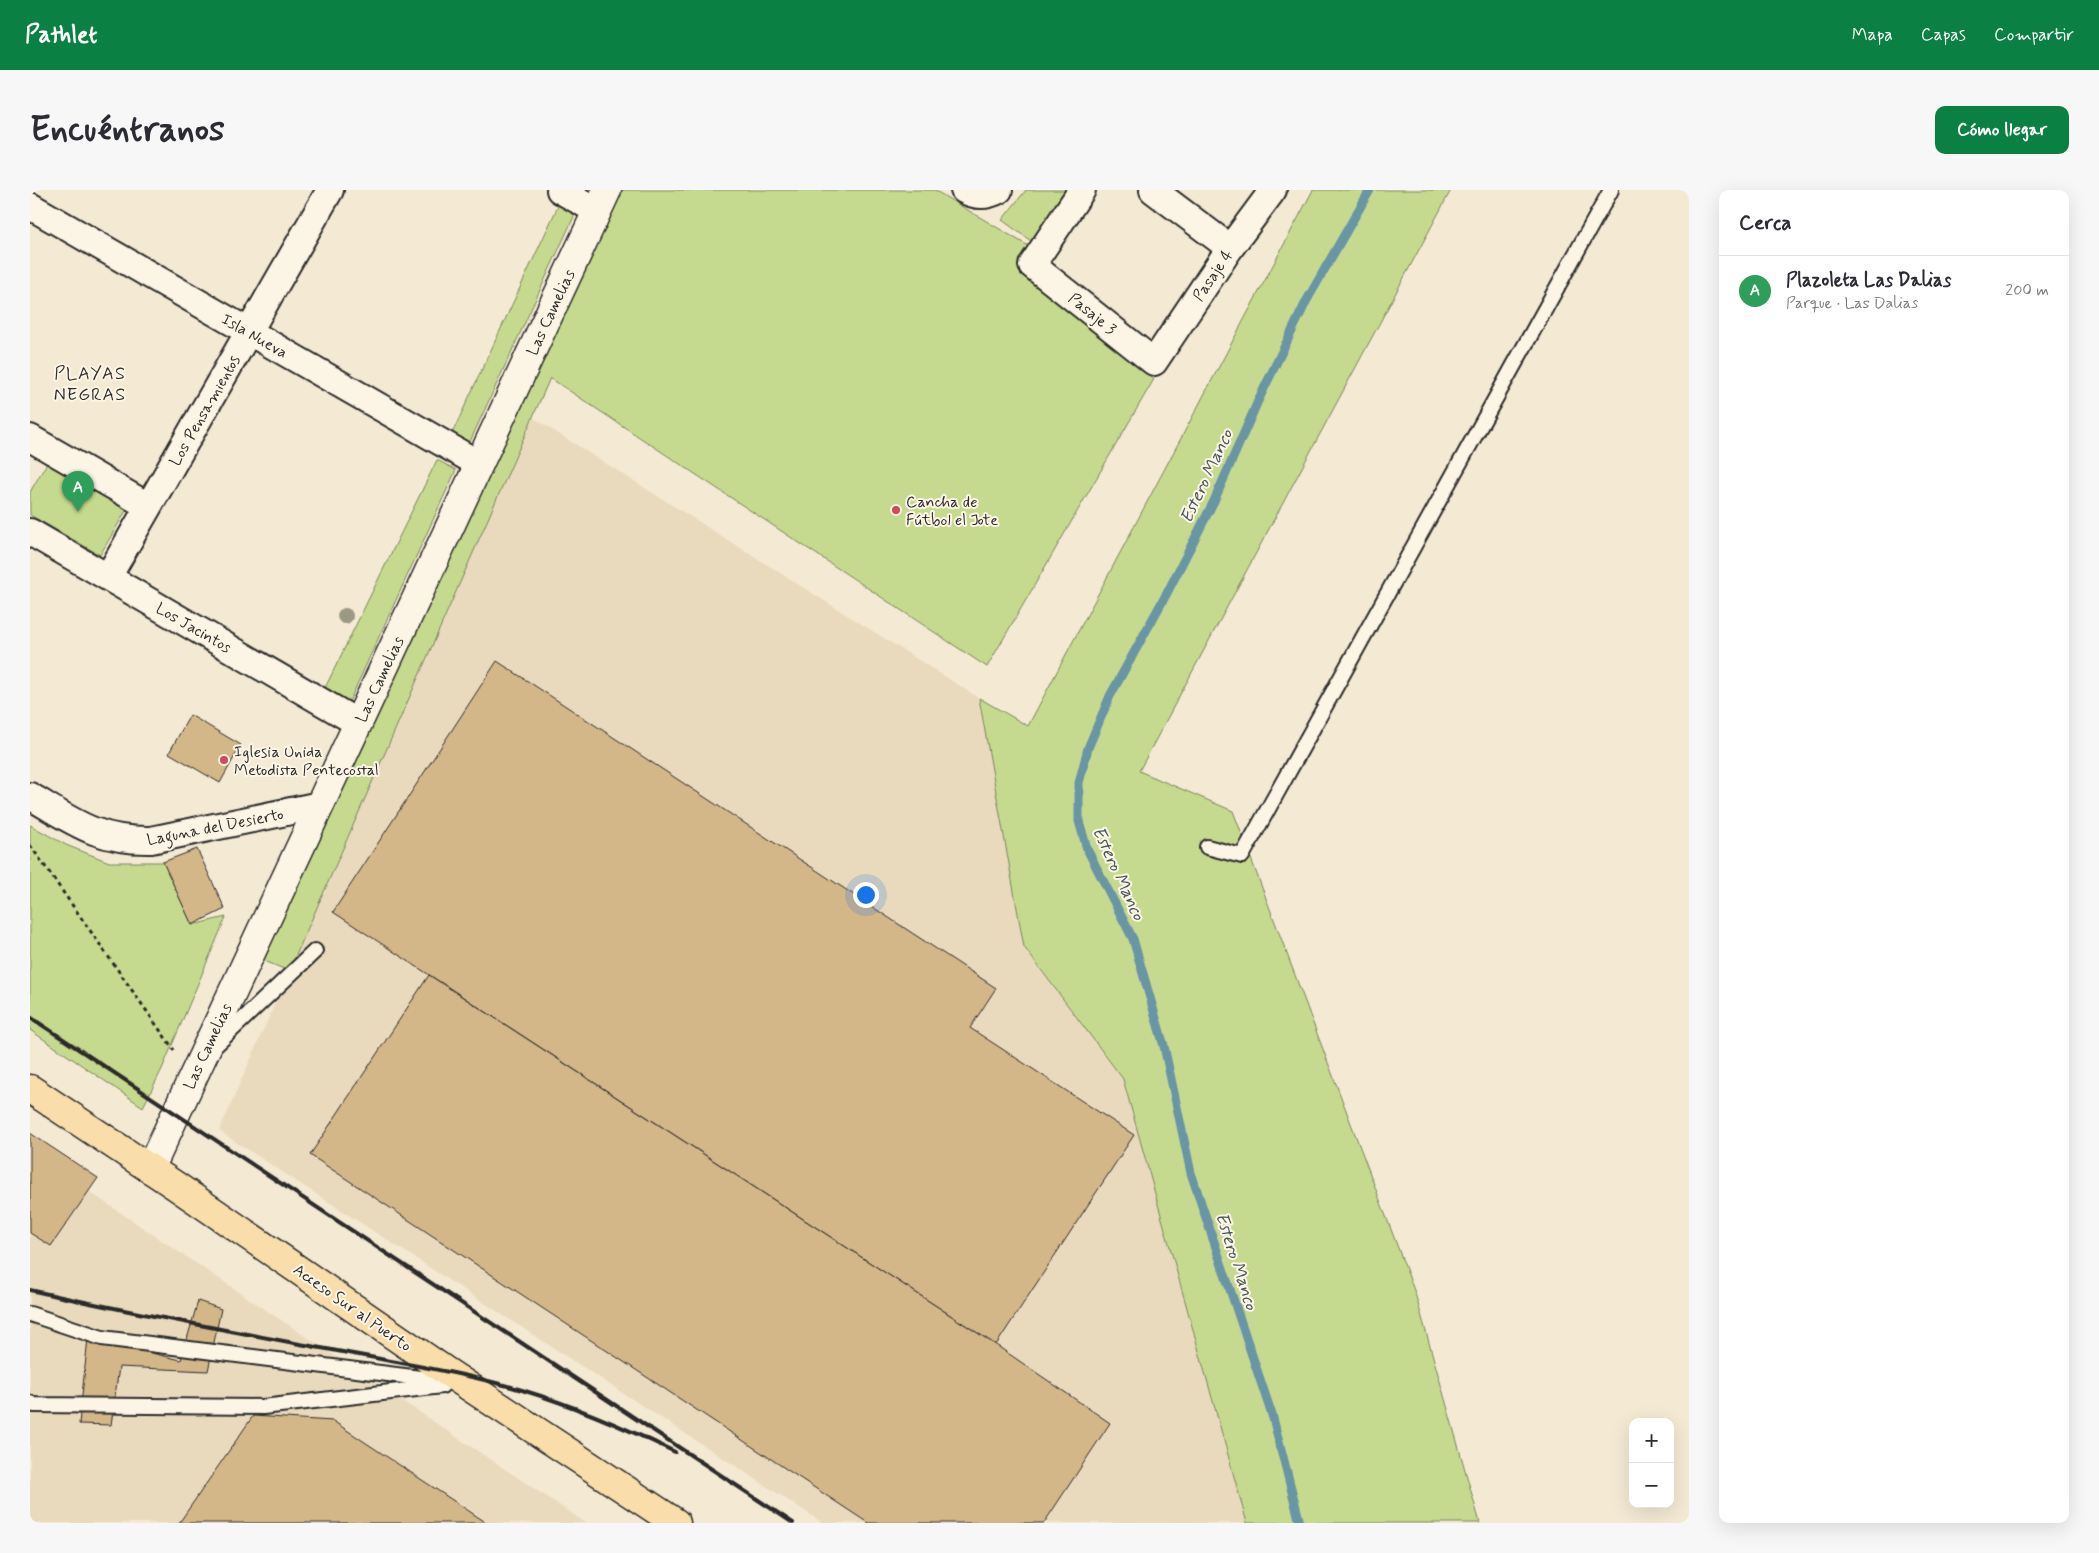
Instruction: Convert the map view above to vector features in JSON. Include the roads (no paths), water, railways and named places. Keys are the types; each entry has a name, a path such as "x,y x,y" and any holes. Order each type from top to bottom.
{"main road":[{"name":"Acceso Sur al Puerto","path":"30,1090 150,1169 465,1384 676,1523"}],"street":[{"name":"Los Pensamientos","path":"108,577 330,190"},
{"path":"560,190 602,201"},
{"name":"Pasaje 3","path":"1082,190 1032,265 1154,362"},
{"path":"1153,190 1230,248"},
{"name":"Pasaje 4","path":"1154,362 1230,248 1273,190"},
{"name":"Las Camelias","path":"150,1169 602,201"},
{"name":"Isla Nueva","path":"30,206 479,464"},
{"path":"34,449 148,506"},
{"name":"Los Jacintos","path":"30,532 358,723"},
{"name":"Laguna del Desierto","path":"30,796 87,829 116,838 131,840 151,840 320,806"}],"lane":[{"path":"1207,847 1242,856 1611,190"},
{"path":"197,1069 314,951"},
{"path":"30,1314 102,1338 465,1384"},
{"path":"30,1403 34,1405 263,1407 465,1384"}],"waterway":[{"name":"Estero Manco","path":"1300,1523 1273,1418 1191,1173 1164,1046 1133,939 1087,849 1079,821 1079,783 1088,748 1110,696 1167,593 1214,501 1258,401 1307,300 1370,190"}],"railway":[{"path":"30,1017 793,1523"},
{"path":"30,1290 189,1323 435,1369 501,1384 581,1410 675,1452"}],"place":[{"name":"Cancha de Fútbol el Jote","path":"896,510"},
{"name":"Plazoleta Las Dalias","path":"78,512"},
{"name":"Iglesia Unida Metodista Pentecostal","path":"224,760"}],"district":[{"name":"PLAYAS NEGRAS","path":"90,383"}]}
